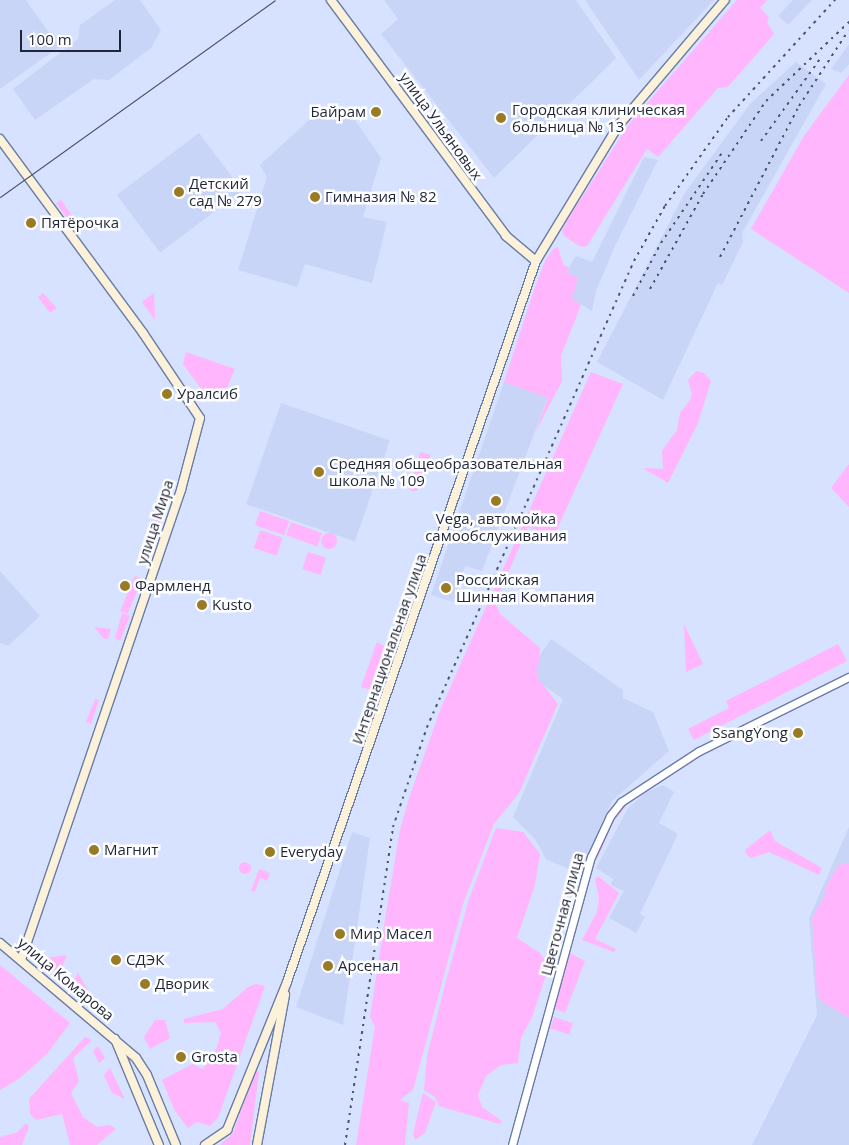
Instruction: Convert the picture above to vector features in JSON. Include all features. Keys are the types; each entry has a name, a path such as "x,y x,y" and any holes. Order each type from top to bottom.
{"main road":[{"name":"улица Ульяновых","path":"332,0 506,236 536,261"},
{"name":"Интернациональная улица","path":"205,1145 228,1130 287,982 536,261 618,126 725,0"},
{"name":"улица Мира","path":"0,139 143,333 200,418 198,435 178,499 21,960"},
{"name":"улица Комарова","path":"0,943 114,1037 136,1058 147,1075 176,1145"},
{"name":"Интернациональная улица","path":"257,1145 287,982"},
{"path":"114,1037 160,1145"}],"street":[{"name":"Цветочная улица","path":"512,1145 591,857 610,816 621,802 700,751 849,677"}],"shaded area":[{"path":"0,0 26,0 59,47 0,89"},
{"path":"115,0 140,0 161,30 151,48 109,80 94,79 35,120 13,89 78,39 80,25"},
{"name":"Городская клиническая больница № 13","path":"384,0 576,0 616,58 494,178 381,34 398,19"},
{"path":"585,0 714,0 639,80"},
{"path":"737,0 767,0 760,8 769,17 767,22 774,34 728,87 718,88 658,157 647,149 587,246 581,247 564,236 562,231 568,219 629,124"},
{"path":"793,0 812,0 788,25 778,16"},
{"path":"849,44 849,64 841,73 831,69"},
{"path":"796,62 826,84 742,233 743,242 722,285 718,283 663,400 597,362 684,194 750,104"},
{"path":"849,75 849,293 751,229 804,136"},
{"name":"Гимназия № 82","path":"320,110 355,120 381,158 363,217 387,222 372,283 305,264 297,287 238,270 267,177 260,165"},
{"name":"Детский сад № 279","path":"199,133 242,191 160,252 117,195"},
{"path":"644,157 658,160 615,246 596,291 592,311 572,299 566,272 576,256 592,262"},
{"path":"61,200 81,228 77,231 56,203"},
{"path":"558,247 563,264 569,268 566,272 578,278 572,299 581,305 561,356 562,381 535,433 548,398 504,382 545,261 553,249"},
{"path":"43,293 57,308 50,313 38,297"},
{"path":"154,293 155,320 142,302"},
{"path":"186,352 235,369 223,397 218,398 202,390 183,364"},
{"path":"696,371 704,373 711,381 698,423 668,483 643,468 663,469 662,451 677,430 680,413 690,400 692,394 688,380"},
{"path":"591,372 623,384 554,536 528,527 495,603 500,614 540,648 537,677 558,704 519,793 494,824 464,901 413,1090 400,1100 409,1103 405,1145 356,1145 375,1027 370,1017 400,830 409,798 441,708"},
{"path":"504,382 548,397 482,571 465,566 453,602 431,595"},
{"name":"Средняя общеобразовательная школа № 109","path":"281,403 390,440 355,542 246,504"},
{"path":"420,452 431,455 425,477 414,474"},
{"path":"849,464 849,507 831,488"},
{"path":"412,479 416,479 420,485 416,491 412,491 408,487 408,483"},
{"path":"166,487 172,489 153,546 147,544"},
{"path":"260,511 289,521 284,535 255,525"},
{"path":"291,522 322,533 317,546 286,535"},
{"path":"260,530 283,538 277,556 254,548"},
{"path":"326,533 332,533 337,538 335,547 326,549 321,544 321,538"},
{"path":"308,552 326,558 321,575 302,569"},
{"path":"0,571 40,616 8,646 0,643"},
{"path":"135,576 142,579 128,614 120,611"},
{"path":"122,613 130,616 120,641 115,638"},
{"path":"684,624 703,664 686,672"},
{"path":"94,627 111,629 108,639 104,639"},
{"path":"551,639 623,690 623,698 653,712 669,751 612,801 580,874 546,859 535,839 513,817 563,699 527,674"},
{"path":"377,642 389,649 375,687 370,690 361,687"},
{"path":"838,644 847,661 694,740 688,729 729,708 726,701"},
{"path":"95,699 99,700 91,724 86,722"},
{"path":"663,785 674,792 659,823 678,834 640,914 645,917 636,933 609,918 624,891 611,885 613,879 596,868 628,808 645,793"},
{"path":"624,804 627,805 614,821 598,857 595,856 612,818"},
{"path":"849,827 849,1145 752,1145 817,1015 809,918"},
{"path":"496,828 523,832 540,854 535,885 517,938 540,953 549,966 532,1017 521,1038 518,1063 501,1065 486,1076 478,1095 482,1107 502,1121 500,1124 439,1106 435,1097 424,1090 427,1056 447,977 469,899"},
{"path":"770,830 775,841 822,868 819,875 769,852 751,858 747,855 745,850"},
{"path":"352,832 370,838 343,1025 296,1007"},
{"path":"245,862 251,868 245,874 239,868"},
{"path":"849,863 849,1018 820,1000 817,993 812,918 824,897 827,884 839,865"},
{"path":"259,869 270,873 267,881 260,878 255,891 251,891"},
{"path":"598,876 619,893 595,939 616,949 614,952 582,940 597,912 599,898 595,879"},
{"path":"570,953 585,961 565,1013 554,1008 566,969 564,965"},
{"path":"67,955 59,975 56,974 47,958"},
{"path":"0,965 70,1023 47,1054 19,1079 0,1090"},
{"path":"78,973 96,1004 94,1006 71,986"},
{"path":"256,984 265,986 218,1118 210,1126 197,1122 188,1128 175,1111 162,1080 193,1064 203,1069 216,1050 221,1033 215,1022 184,1023 184,1019 223,1009 248,987"},
{"path":"554,1017 573,1023 569,1035 550,1028"},
{"path":"155,1020 165,1020 170,1038 150,1049 144,1037"},
{"path":"85,1037 92,1040 73,1058 79,1081 71,1093 83,1117 97,1127 110,1125 116,1129 97,1145 70,1145 62,1114 36,1120 30,1114 29,1099"},
{"path":"98,1046 105,1058 99,1063 93,1051"},
{"path":"110,1068 125,1099 112,1093 104,1075"},
{"path":"256,1071 259,1072 250,1145 220,1145 233,1133"},
{"path":"423,1093 436,1102 425,1133 415,1140 413,1134"},
{"path":"26,1123 29,1127 22,1145 0,1145 0,1137 18,1132"}],"tram line":[{"path":"0,197 275,0"}],"railway":[{"path":"345,1145 393,827 427,727 634,261 665,206 728,117 835,0"},
{"path":"650,289 703,194 766,101 849,22"},
{"path":"720,257 799,106 848,31"},
{"path":"761,141 822,56"},
{"path":"633,296 661,243 724,150"}],"place":[{"name":"Байрам","path":"376,112"},
{"name":"Городская клиническая больница № 13","path":"501,118"},
{"name":"Детский сад № 279","path":"179,192"},
{"name":"Гимназия № 82","path":"315,197"},
{"name":"Пятёрочка","path":"31,223"},
{"name":"Уралсиб","path":"167,394"},
{"name":"Средняя общеобразовательная школа № 109","path":"319,472"},
{"name":"Vega, автомойка самообслуживания","path":"496,501"},
{"name":"Фармленд","path":"125,586"},
{"name":"Российская Шинная Компания","path":"446,588"},
{"name":"Kusto","path":"202,605"},
{"name":"SsangYong","path":"798,733"},
{"name":"Магнит","path":"94,850"},
{"name":"Everyday","path":"270,852"},
{"name":"Мир Масел","path":"340,934"},
{"name":"СДЭК","path":"116,960"},
{"name":"Арсенал","path":"328,966"},
{"name":"Дворик","path":"145,984"},
{"name":"Grosta","path":"181,1057"}]}
